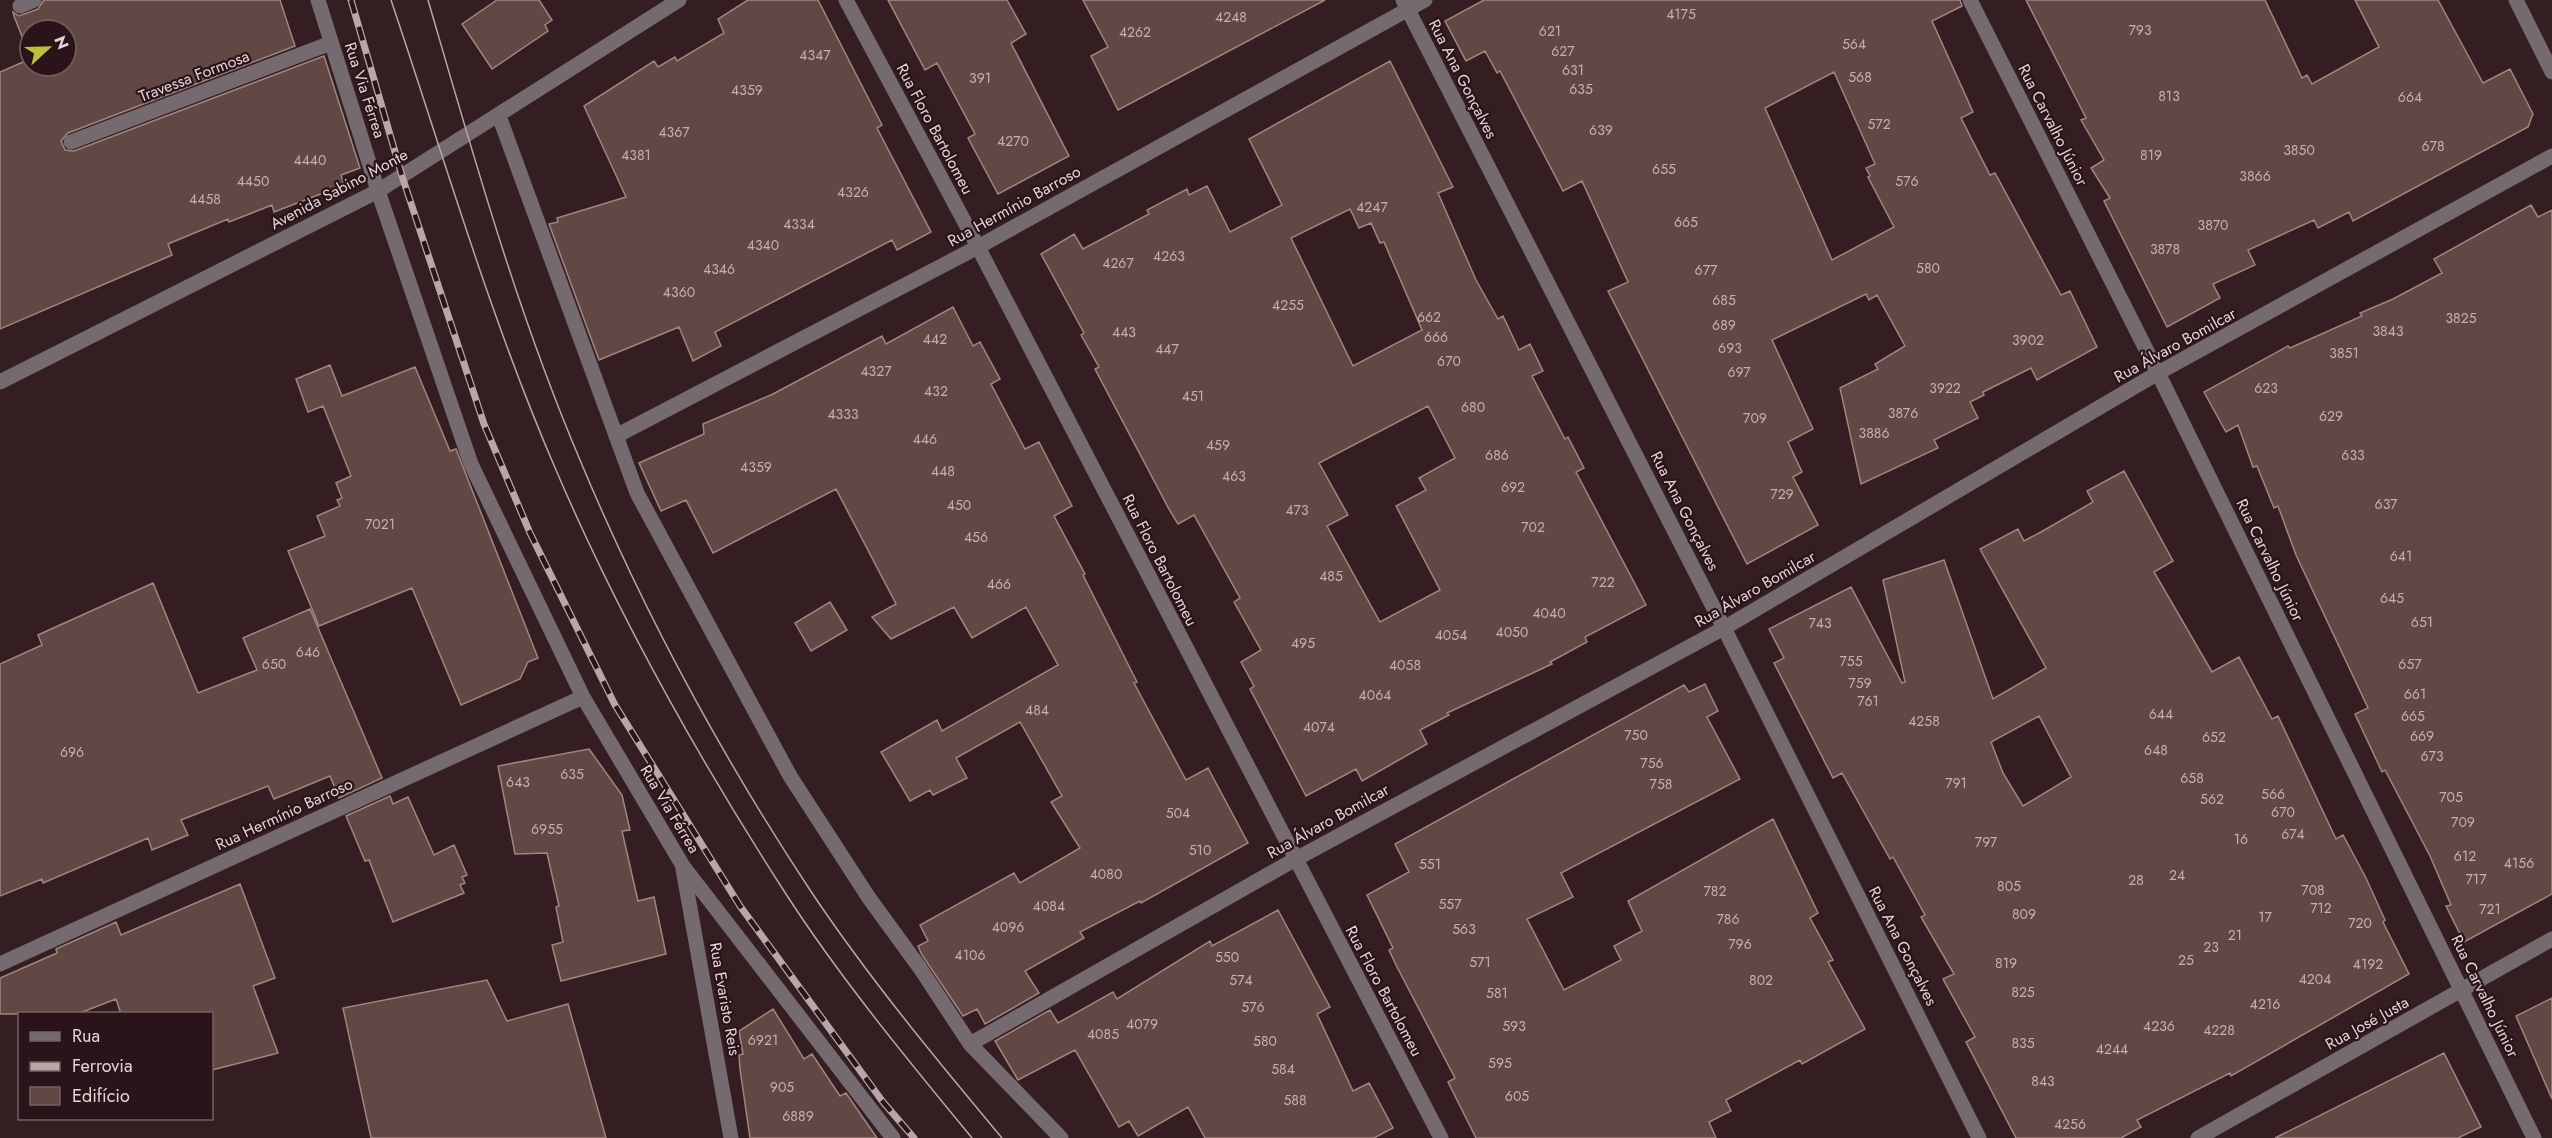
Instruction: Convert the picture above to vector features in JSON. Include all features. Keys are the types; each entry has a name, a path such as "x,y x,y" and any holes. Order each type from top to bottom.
{"street":[{"name":"Rua Via Férrea","path":"318,0 378,191 471,464 583,697 682,866 893,1138"},
{"name":"Avenida Sabino Monte","path":"0,382 378,191 679,0"},
{"name":"Rua Floro Bartolomeu","path":"846,0 978,247 1294,860 1441,1138"},
{"name":"Rua Hermínio Barroso","path":"616,436 978,247 1405,5 1425,0"},
{"name":"Rua Carvalho Júnior","path":"1970,0 2158,373 2534,1138"},
{"path":"2516,0 2552,72"},
{"name":"Rua Ana Gonçalves","path":"1405,5 1724,628 1979,1138"},
{"name":"Travessa Formosa","path":"70,142 331,43"},
{"path":"499,116 637,493 790,776 869,898 920,968 970,1044 1061,1138"},
{"name":"Rua Álvaro Bomilcar","path":"970,1044 1294,860 1724,628 2158,373 2552,156"},
{"name":"Rua Hermínio Barroso","path":"0,964 583,697"},
{"name":"Rua Evaristo Reis","path":"682,866 731,1138"},
{"name":"Rua José Justa","path":"2198,1138 2552,939"}],"building":[{"path":"44,0 280,0 295,46 68,133 61,141 65,150 74,151 324,56 360,168 341,175 344,185 274,212 272,205 229,222 228,219 168,244 172,255 0,329 0,72 18,64 18,78 78,78 78,18 18,18 18,26 13,12 19,16 38,9"},
{"path":"497,0 539,0 552,20 545,25 548,31 492,69 462,24"},
{"path":"748,0 818,0 882,125 877,128 931,232 897,250 892,240 715,332 721,346 693,361 679,327 599,360 549,224 558,222 557,218 626,197 584,106 654,61 658,67 675,57 677,61 724,33 718,19"},
{"path":"888,0 1007,0 1026,34 1011,43 1069,156 998,194 968,138 975,134 937,63 925,70"},
{"path":"1083,0 1325,0 1118,110 1091,56 1108,47"},
{"path":"1484,0 1960,0 1962,6 1932,21 1973,112 1961,118 1990,175 1995,173 2061,295 2070,291 2097,347 2037,380 2031,368 1983,392 1984,395 1970,402 1978,418 1934,440 1938,448 1861,484 1840,388 1878,369 1875,364 1905,346 1877,295 1869,300 1866,294 1772,340 1813,429 1788,442 1802,472 1793,477 1818,525 1747,564 1608,291 1628,282 1582,181 1563,191 1500,71 1497,73 1485,51 1466,61 1445,21","holes":["1834,72 1875,164 1866,168 1870,176 1868,177 1894,227 1832,260 1765,108"]},
{"path":"2026,0 2265,0 2302,78 2307,75 2312,84 2379,47 2355,0 2438,0 2483,83 2510,69 2533,114 2528,127 2353,221 2349,212 2318,228 2314,220 2248,250 2255,265 2213,284 2220,298 2167,327 2104,201 2110,198 2091,168 2104,160 2081,120 2086,118"},
{"path":"1390,61 1453,187 1438,193 1476,280 1498,319 1503,316 1519,350 1530,344 1543,371 1532,376 1565,439 1568,437 1584,468 1576,472 1646,605 1585,637 1587,642 1550,662 1552,664 1447,713 1449,715 1420,730 1427,744 1362,781 1356,769 1306,796 1250,689 1254,686 1241,662 1261,650 1234,602 1240,598 1194,515 1178,524 1170,511 1095,369 1099,367 1081,335 1084,333 1041,254 1074,234 1083,249 1149,214 1147,210 1187,189 1189,195 1207,186 1230,232 1282,205 1249,139","holes":["1350,209 1359,228 1371,223 1380,243 1384,242 1422,330 1353,366 1291,238","1428,406 1455,458 1419,478 1426,490 1396,506 1440,590 1380,622 1327,526 1348,515 1319,463"]},
{"path":"2531,205 2538,217 2552,210 2552,894 2464,942 2446,906 2451,905 2430,856 2385,770 2382,772 2355,714 2368,708 2296,555 2278,506 2274,508 2257,466 2253,467 2238,425 2226,432 2204,392 2288,346 2290,348 2362,316 2360,313 2393,299 2442,273 2434,259"},
{"path":"953,307 973,346 980,342 1000,379 991,384 1025,449 1039,442 1072,506 1054,516 1137,682 1134,683 1186,780 1208,768 1248,843 1141,903 1140,901 1080,932 1084,938 1025,971 1039,993 985,1024 977,1009 963,1016 922,955 918,946 928,941 920,925 1014,873 1020,883 1080,848 1051,802 1062,796 1020,722 956,758 967,778 933,795 930,790 910,801 881,752 937,720 942,731 1058,665 1026,607 972,638 954,607 891,639 872,617 896,604 836,489 713,553 686,500 661,511 639,463 704,434 703,424 773,394 882,336 886,344"},
{"path":"330,365 342,396 415,367 450,451 456,449 538,658 528,662 520,679 461,705 412,588 319,626 288,551 325,536 317,516 340,506 337,500 342,498 336,483 351,476 323,406 308,412 296,379"},
{"path":"2124,471 2173,561 2154,572 2212,672 2239,657 2272,719 2278,716 2336,839 2343,835 2366,878 2385,920 2383,922 2409,974 2231,1076 2230,1073 2137,1120 2141,1127 2121,1138 2016,1138 1966,1042 1975,1037 1943,979 1954,974 1921,917 1925,915 1893,857 1890,859 1842,773 1833,778 1774,663 1784,658 1769,629 1851,587 1902,683 1905,682 1883,580 1944,560 1993,699 2046,668 1980,549 2018,529 2024,541 2041,532 2093,502 2087,491","holes":["2039,716 2071,777 2023,806 2003,773 1991,742"]},
{"path":"153,583 198,693 257,670 243,638 310,609 382,778 339,798 330,776 274,799 268,786 181,820 188,835 152,850 148,838 43,883 42,879 0,896 0,664 42,645 38,635"},
{"path":"830,602 847,630 811,651 795,623"},
{"path":"1705,684 1718,711 1707,717 1740,779 1561,873 1573,897 1527,919 1564,990 1621,960 1614,946 1642,931 1628,901 1773,819 1818,913 1810,918 1833,960 1828,962 1865,1029 1802,1064 1800,1060 1726,1100 1731,1111 1709,1122 1716,1138 1476,1138 1448,1082 1455,1078 1397,967 1389,950 1393,948 1367,895 1409,872 1395,844 1684,685 1689,692"},
{"path":"589,749 622,795 630,830 622,831 638,901 654,897 666,954 561,981 552,945 563,942 556,907 559,906 547,853 515,854 498,766"},
{"path":"390,796 393,804 408,797 434,855 454,845 467,875 462,877 465,883 460,885 464,893 393,922 369,860 365,861 346,816"},
{"path":"240,884 275,978 253,986 278,1053 213,1070 213,1012 120,1012 116,999 82,1012 0,1014 0,978 57,953 56,949 116,922 121,935"},
{"path":"1278,910 1330,1007 1317,1014 1353,1091 1369,1083 1393,1128 1374,1138 1205,1138 1188,1107 1138,1136 1129,1121 1119,1127 1075,1050 1018,1080 995,1041 1050,1010 1058,1023 1113,992 1117,999 1210,941 1212,946"},
{"path":"487,980 507,1021 568,1004 606,1138 371,1138 343,1008"},
{"path":"2552,998 2552,1099 2516,1016"},
{"path":"773,1009 804,1059 812,1054 840,1096 846,1093 877,1138 750,1138 740,1069 739,1055 743,1054 739,1031"},
{"path":"2444,1053 2481,1127 2458,1138 2275,1138"}],"tram line":[{"path":"391,0 489,296 532,413 580,524 633,632 721,790 805,923 875,1018 972,1138"},
{"path":"428,0 497,232 536,347 604,516 657,628 716,736 812,893 880,987 1002,1138"}],"railway":[{"path":"351,0 402,176 484,424 530,533 615,705 740,906 883,1102 914,1138"}]}
